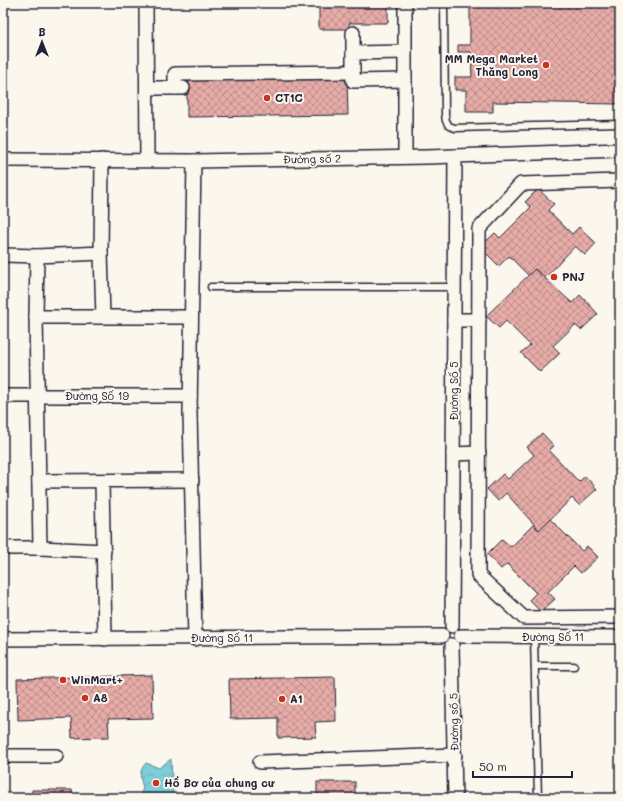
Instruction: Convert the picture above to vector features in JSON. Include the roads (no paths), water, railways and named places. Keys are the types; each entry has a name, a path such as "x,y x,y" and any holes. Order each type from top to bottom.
{"street":[{"path":"146,3 147,160"},
{"path":"405,3 405,157"},
{"path":"353,33 353,81 405,80"},
{"path":"353,53 405,52"},
{"path":"147,88 179,88 175,74 353,72"},
{"name":"Đường số 2","path":"3,160 194,161 455,156 620,150"},
{"name":"Đường Số 5","path":"452,639 444,630 452,626 455,156"},
{"path":"102,160 101,252 103,317"},
{"path":"194,161 190,396 195,639"},
{"path":"620,181 521,184 479,229 478,575 524,618 620,617"},
{"path":"3,255 37,256 101,252"},
{"path":"37,256 36,317 40,548"},
{"path":"36,317 191,317"},
{"path":"454,320 479,320"},
{"name":"Đường Số 19","path":"3,396 190,396"},
{"path":"453,454 479,453"},
{"path":"39,481 192,480"},
{"path":"102,481 106,639"},
{"path":"3,548 104,551"},
{"name":"Đường Số 11","path":"3,639 452,639 620,637"},
{"name":"Đường số 5","path":"452,639 455,798"},
{"path":"260,762 455,755"},
{"path":"3,756 56,756"}],"lane":[{"path":"444,3 445,115 449,126 455,128 620,124"},
{"path":"211,287 454,286"},
{"path":"534,637 538,798"},
{"path":"535,666 574,666"}],"water":[{"name":"Hồ Bơ của chung cư","path":"171,759 173,798 137,798 141,794 143,787 140,774 146,763 159,768"}],"place":[{"name":"MM Mega Market Thăng Long","path":"546,65"},
{"name":"CT1C","path":"267,98"},
{"name":"PNJ","path":"554,277"},
{"name":"WinMart+","path":"63,680"},
{"name":"A8","path":"85,698"},
{"name":"A1","path":"282,699"},
{"name":"Hồ Bơ của chung cư","path":"156,783"}]}
